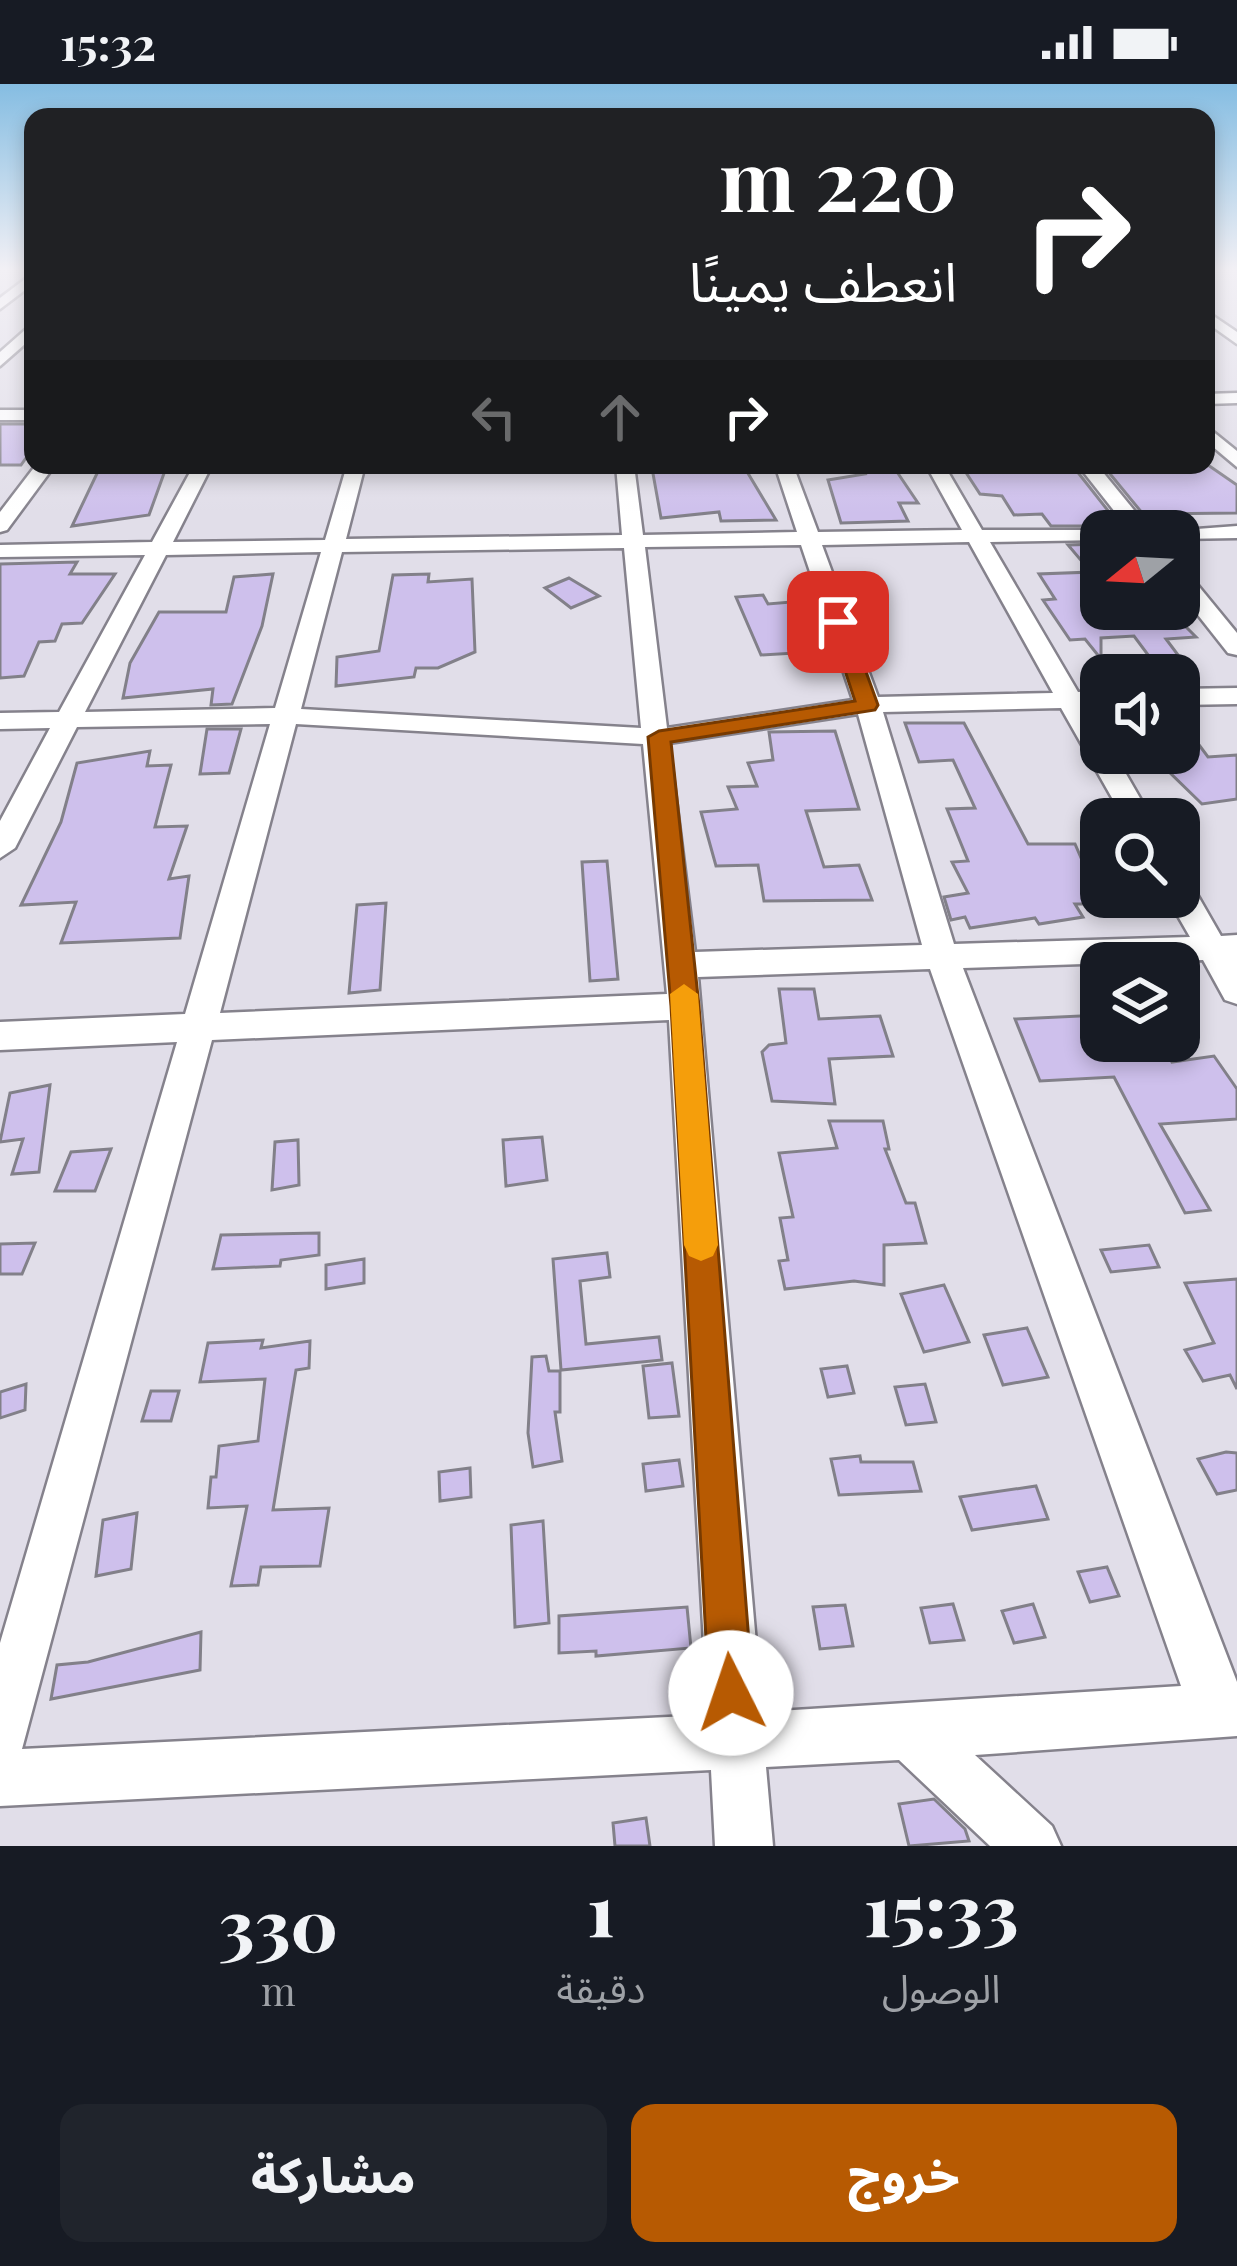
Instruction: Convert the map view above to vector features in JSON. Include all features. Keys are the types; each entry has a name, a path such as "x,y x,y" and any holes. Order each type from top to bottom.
{"street":[{"path":"1215,440 1237,461"},
{"path":"0,526 39,474"},
{"path":"0,848 198,474"},
{"path":"0,1736 353,474"},
{"path":"626,474 659,737 685,1006 744,1846"},
{"path":"0,1778 909,1732 1227,1710 942,957 868,705 787,474"},
{"path":"940,474 1126,798"},
{"path":"1094,474 1124,510"},
{"path":"1200,532 1237,532"},
{"path":"0,551 1080,534"},
{"path":"1200,603 1237,648"},
{"path":"1200,697 1237,696"},
{"path":"0,721 286,716 659,737 868,705 1080,700"},
{"path":"1200,916 1225,948 1237,992"},
{"path":"680,965 1225,948"},
{"path":"0,1036 685,1006"},
{"path":"909,1732 1032,1846"}],"building":[{"path":"0,424 24,424 24,461 21,465 0,465"},
{"path":"1215,470 1237,485 1237,513 1140,510 1110,474 1215,474"},
{"path":"97,474 164,474 149,515 72,526"},
{"path":"653,474 748,474 776,520 721,521 719,512 661,518"},
{"path":"898,474 918,503 899,503 908,521 841,523 828,480"},
{"path":"967,474 1079,474 1107,510 1080,510 1080,526 1051,526 1042,514 1014,515 1002,496 980,494"},
{"path":"77,562 70,574 115,574 82,623 62,624 55,641 39,642 24,676 0,678 0,564"},
{"path":"1080,572 1080,630 1189,630 1196,637 1166,639 1177,654 1147,654 1134,636 1101,638 1101,654 1097,654 1085,639 1070,640 1043,600 1055,599 1039,574"},
{"path":"273,574 262,626 232,704 211,705 213,689 123,698 130,663 159,612 226,612 234,577"},
{"path":"429,574 428,582 472,579 475,652 438,668 416,668 414,677 336,686 337,657 379,651 393,575"},
{"path":"569,578 599,596 571,608 545,588"},
{"path":"763,595 768,604 791,602 813,652 761,655 736,597"},
{"path":"905,723 964,723 1028,844 1075,844 1080,855 1080,904 1075,904 1080,917 1039,924 1035,918 970,928 965,917 951,920 944,897 968,893 952,862 968,861 947,809 975,808 953,760 919,762"},
{"path":"207,729 241,729 229,773 200,774"},
{"path":"835,731 859,809 806,811 824,867 859,865 872,900 764,901 758,865 716,866 701,812 737,809 728,787 757,786 748,763 773,760 769,732"},
{"path":"1200,746 1208,757 1237,755 1237,799 1202,804 1171,774 1200,774"},
{"path":"150,751 147,766 171,765 155,827 187,826 169,879 189,876 180,938 61,943 76,902 21,905 61,822 77,763"},
{"path":"607,861 618,979 590,981 582,862"},
{"path":"386,903 380,990 349,993 357,905"},
{"path":"779,989 814,989 819,1019 880,1016 893,1056 829,1059 835,1104 772,1101 762,1052 769,1045 786,1043"},
{"path":"1080,1016 1080,1062 1200,1062 1200,1058 1214,1056 1237,1089 1237,1119 1160,1124 1210,1210 1185,1213 1114,1077 1040,1081 1015,1019"},
{"path":"50,1085 39,1172 12,1174 23,1139 0,1142 10,1093"},
{"path":"829,1121 883,1121 889,1149 885,1149 906,1203 915,1203 926,1243 884,1245 884,1285 854,1281 785,1289 779,1261 788,1260 780,1218 793,1217 779,1153 837,1148"},
{"path":"542,1137 547,1180 506,1186 503,1140"},
{"path":"298,1140 299,1185 272,1190 275,1142"},
{"path":"111,1149 95,1191 55,1191 71,1152"},
{"path":"319,1233 319,1255 281,1260 280,1266 213,1269 221,1235"},
{"path":"35,1243 22,1274 0,1274 0,1244"},
{"path":"1149,1245 1159,1267 1111,1272 1101,1250"},
{"path":"607,1253 610,1277 580,1281 586,1344 659,1337 662,1360 561,1370 553,1259"},
{"path":"364,1259 364,1283 326,1289 326,1265"},
{"path":"1237,1279 1237,1389 1230,1375 1203,1381 1185,1350 1214,1343 1185,1283"},
{"path":"944,1285 969,1342 924,1352 901,1294"},
{"path":"1027,1328 1048,1377 1003,1385 984,1335"},
{"path":"263,1340 261,1348 310,1341 309,1368 296,1370 273,1510 329,1508 320,1566 261,1567 258,1585 231,1586 247,1506 208,1508 211,1477 216,1477 219,1446 258,1441 265,1379 200,1382 208,1343"},
{"path":"546,1356 549,1371 560,1371 560,1412 555,1412 562,1461 533,1467 528,1433 532,1357"},
{"path":"672,1363 679,1416 649,1418 643,1366"},
{"path":"847,1366 854,1393 828,1397 821,1369"},
{"path":"26,1384 25,1410 0,1418 0,1392"},
{"path":"925,1384 936,1422 906,1425 895,1387"},
{"path":"151,1391 179,1391 171,1421 142,1421"},
{"path":"1237,1453 1237,1490 1217,1494 1198,1459"},
{"path":"860,1456 861,1462 913,1462 921,1491 839,1495 831,1459"},
{"path":"679,1460 683,1486 646,1491 643,1464"},
{"path":"470,1468 471,1497 440,1501 439,1472"},
{"path":"1036,1486 1048,1519 972,1530 960,1497"},
{"path":"137,1513 131,1569 96,1576 103,1520"},
{"path":"543,1521 549,1623 515,1627 511,1525"},
{"path":"1107,1567 1119,1596 1090,1602 1078,1572"},
{"path":"953,1604 964,1640 930,1643 921,1608"},
{"path":"1033,1604 1045,1637 1014,1643 1002,1611"},
{"path":"845,1605 853,1646 820,1649 813,1607"},
{"path":"687,1607 691,1648 596,1656 596,1651 559,1653 559,1616"},
{"path":"201,1632 200,1670 51,1699 57,1665 88,1662"},
{"path":"934,1799 965,1829 969,1841 909,1846 899,1804"},
{"path":"646,1818 650,1846 615,1846 613,1823"}],"slow traffic":[{"path":"684,994 701,1245"}],"route":[{"path":"731,1693 685,1006 659,737 868,705 838,622"}]}
